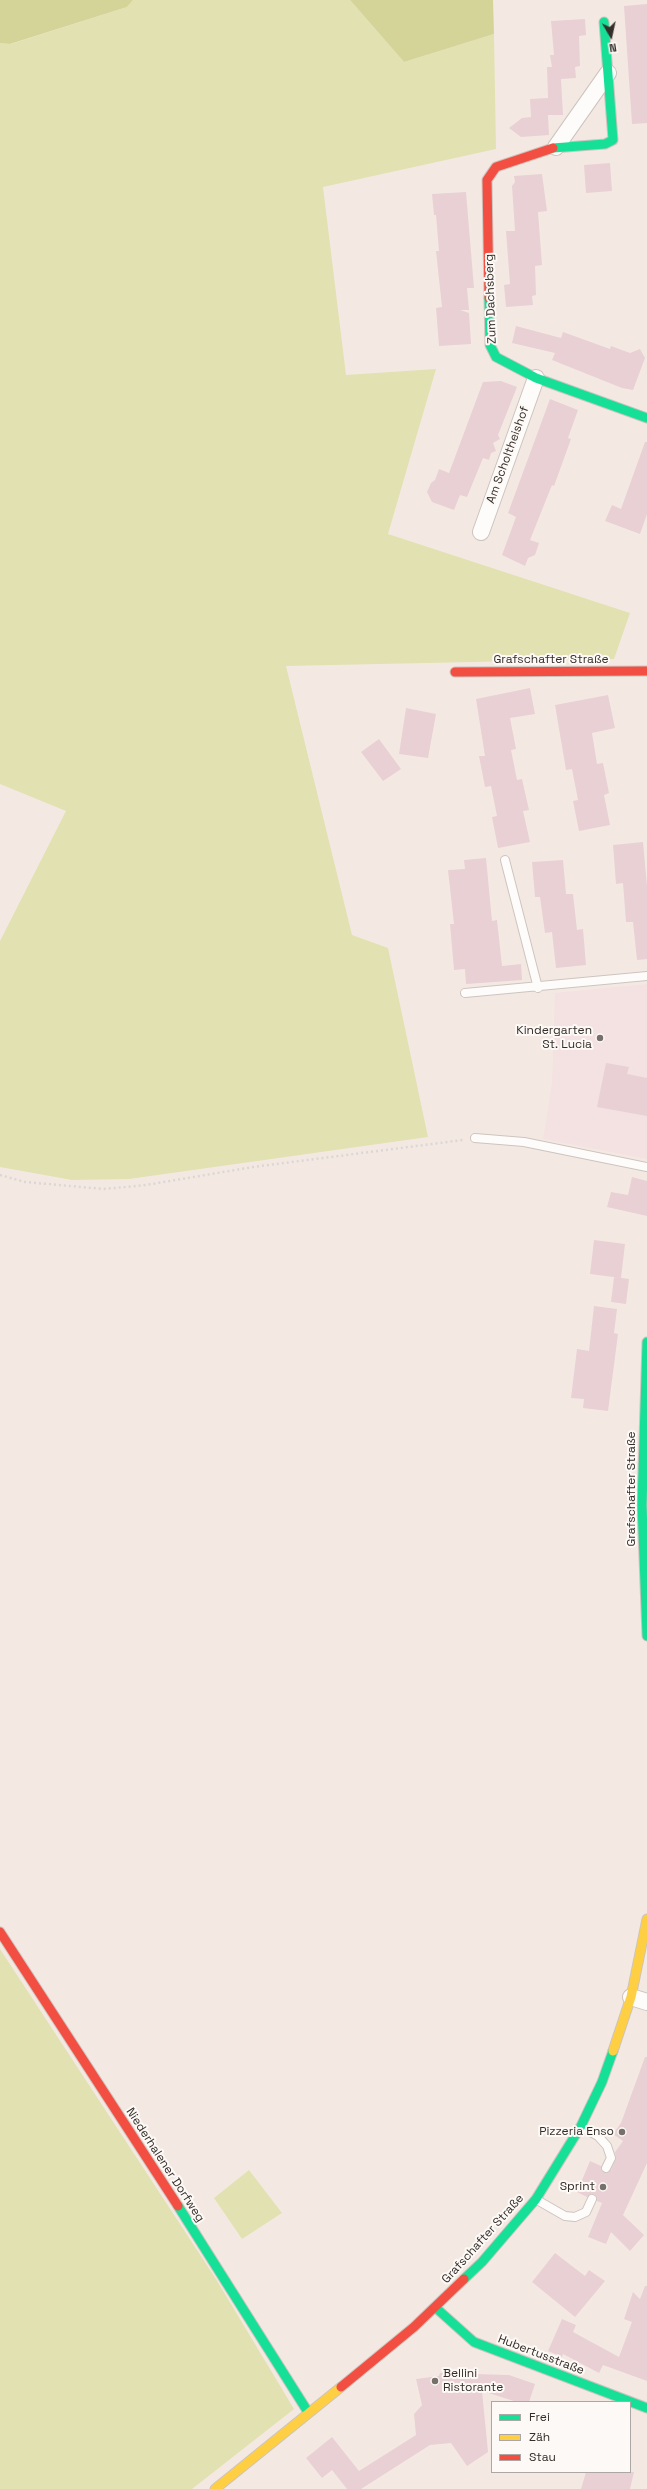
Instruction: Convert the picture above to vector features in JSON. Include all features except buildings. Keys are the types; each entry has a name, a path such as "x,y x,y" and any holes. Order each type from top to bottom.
{"street":[{"name":"Zum Dachsberg","path":"604,22 613,140 605,144 556,147 496,167 487,180 490,345 496,357 536,378 647,418"},
{"path":"556,147 608,73"},
{"path":"586,104 600,109 612,120"},
{"name":"Am Scholtheishof","path":"481,532 536,378"},
{"name":"Grafschafter Straße","path":"456,672 647,671"},
{"name":"Grafschafter Straße","path":"647,1342 642,1505 647,1636"},
{"name":"Grafschafter Straße","path":"215,2489 308,2412 399,2340 436,2308 482,2262 536,2199 580,2126 602,2082 631,1997 647,1919"},
{"name":"Niederhalener Dorfweg","path":"0,1932 236,2295 308,2412"},
{"path":"631,1997 647,2002"},
{"name":"Hubertusstraße","path":"436,2308 474,2342 629,2401"},
{"name":"Hubertusstraße","path":"631,2402 647,2408"}],"lane":[{"path":"505,860 538,988"},
{"path":"465,993 538,988 647,976"},
{"path":"475,1138 524,1142 647,1167"},
{"path":"580,2126 598,2136 607,2146 610,2158 606,2168"},
{"path":"536,2199 565,2216 575,2218 586,2212 592,2199"}],"path":[{"path":"0,1175 25,1182 104,1189 146,1185 253,1166 475,1138"}],"shaded area":[{"path":"0,0 133,0 127,7 10,44 0,43"},
{"path":"350,0 493,0 494,34 404,62"},
{"name":"Kindergarten St. Lucia","path":"647,984 647,1159 543,1139 552,1083 555,993"}],"green space":[{"path":"133,0 350,0 404,62 494,34 496,149 323,187 346,375 436,369 388,534 630,613 614,659 286,666 352,935 388,948 428,1137 129,1179 72,1180 0,1167 0,941 66,811 0,784 0,43 11,44 127,7"},
{"path":"0,1949 216,2279 294,2409 192,2489 0,2489"},
{"path":"249,2170 282,2213 242,2239 214,2198"}],"traffic: fast":[{"path":"553,148 605,144 613,140 604,22"},
{"path":"489,298 490,345 496,357 536,378 647,418"},
{"path":"647,1342 642,1505 647,1636"},
{"path":"464,2279 482,2262 536,2199 581,2126 602,2082 613,2051"},
{"path":"178,2206 308,2412"},
{"path":"436,2308 474,2342 629,2401"},
{"path":"631,2402 647,2408"}],"traffic: slow":[{"path":"613,2051 631,1997 647,1919"},
{"path":"215,2489 341,2387"}],"traffic: jam":[{"path":"489,298 487,180 496,167 553,148"},
{"path":"455,672 647,671"},
{"path":"0,1932 178,2206"},
{"path":"341,2387 414,2327 464,2279"}],"place":[{"name":"Kindergarten St. Lucia","path":"600,1038"},
{"name":"Pizzeria Enso","path":"622,2132"},
{"name":"Sprint","path":"603,2187"},
{"name":"Bellini Ristorante","path":"435,2381"}]}
